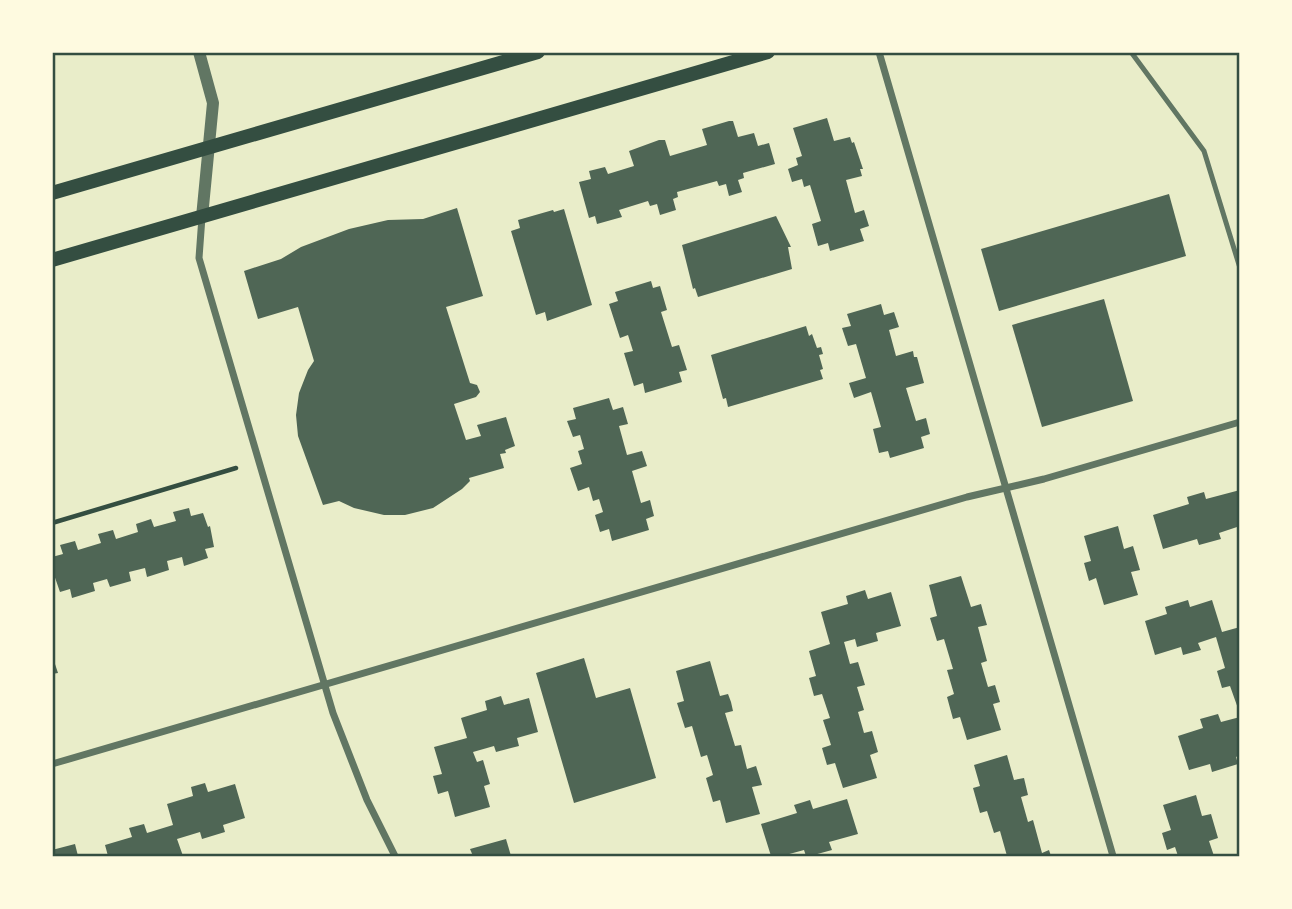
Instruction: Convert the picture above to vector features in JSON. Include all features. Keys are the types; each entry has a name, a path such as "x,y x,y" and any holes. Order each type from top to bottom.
{"main road":[{"path":"52,193 538,52"},
{"path":"52,260 768,52"}],"street":[{"path":"199,52 213,103 199,258 324,684 367,800 395,856"},
{"path":"879,52 1113,856"},
{"path":"52,764 967,497 1240,422"}],"lane":[{"path":"1131,52 1204,151 1240,268"}],"path":[{"path":"52,523 236,468"}],"building":[{"path":"827,118 834,141 850,137 852,143 854,142 863,169 860,169 862,176 846,180 855,213 864,210 869,226 860,229 864,241 830,251 828,243 818,246 812,224 821,221 810,185 804,187 802,179 792,182 788,169 798,165 796,158 802,156 793,128"},
{"path":"733,121 738,137 754,133 758,146 769,143 775,164 743,173 744,178 738,180 742,192 729,196 726,184 719,186 717,181 677,192 678,197 673,199 676,210 660,215 657,204 650,206 648,201 619,210 622,217 597,224 595,216 589,218 579,182 591,179 589,171 605,167 608,174 634,166 629,151 659,140 665,140 670,156 707,145 702,129"},
{"path":"1169,194 1186,256 999,311 981,249"},
{"path":"457,208 483,296 446,307 470,383 477,385 480,392 476,397 454,404 466,440 481,436 477,425 506,417 515,446 500,454 504,468 469,478 470,481 462,489 433,508 405,515 384,515 354,508 339,501 323,505 298,436 296,415 299,393 314,361 298,307 258,319 244,271 281,259 301,247 349,229 388,220 423,219"},
{"path":"564,209 592,305 547,321 545,312 536,315 511,231 520,228 518,220"},
{"path":"776,216 791,247 788,247 792,269 698,297 695,288 693,289 682,245"},
{"path":"651,281 653,288 660,286 667,310 661,312 672,347 679,345 687,370 679,372 682,382 645,393 643,383 634,386 624,353 633,351 628,335 620,338 609,304 618,301 615,292"},
{"path":"1104,299 1133,401 1042,427 1012,325"},
{"path":"881,304 884,315 894,312 899,327 889,330 896,356 913,351 914,357 917,357 924,383 906,388 916,421 926,418 930,434 921,437 924,448 890,458 888,451 879,453 873,429 881,427 871,392 854,398 849,383 866,378 856,344 848,346 842,328 851,326 847,314"},
{"path":"806,326 817,348 821,347 823,354 819,355 823,379 728,407 726,398 723,399 711,355"},
{"path":"609,398 613,410 623,407 628,424 619,426 627,455 642,451 647,466 632,471 641,503 650,500 654,516 646,519 649,530 612,541 609,529 600,532 595,515 603,512 599,499 593,501 589,487 578,491 570,468 582,464 578,451 584,449 580,435 573,437 567,421 576,419 573,408"},
{"path":"1240,490 1240,526 1219,533 1221,539 1199,545 1197,539 1163,549 1153,515 1189,504 1187,497 1204,492 1206,499"},
{"path":"189,508 191,516 203,513 208,527 210,526 214,547 205,549 208,558 184,566 182,557 167,561 169,570 147,577 145,568 129,572 131,581 110,587 107,579 93,583 95,591 72,598 70,589 60,592 52,569 52,557 63,554 60,545 75,541 78,550 101,543 98,534 113,530 116,539 138,532 136,524 151,519 154,527 176,521 173,512"},
{"path":"1118,526 1124,549 1133,546 1140,570 1131,572 1138,595 1104,605 1096,578 1089,581 1084,563 1091,561 1084,536"},
{"path":"961,576 971,607 981,604 987,625 978,627 987,661 981,663 988,687 995,685 1000,702 993,704 1001,730 967,740 960,717 953,719 947,697 954,694 947,670 953,669 944,639 937,641 930,618 937,616 929,585"},
{"path":"865,590 868,599 891,592 901,626 876,633 878,641 857,647 855,639 844,642 850,664 858,662 865,685 857,687 864,710 858,712 864,733 872,731 878,752 870,755 877,778 843,788 835,763 827,765 822,748 831,745 823,720 830,718 822,694 814,696 809,678 816,676 809,651 830,644 821,612 848,604 846,596"},
{"path":"1188,600 1190,607 1212,600 1222,632 1240,627 1240,714 1230,686 1222,688 1217,671 1225,668 1216,637 1198,643 1201,650 1183,655 1181,647 1155,655 1145,621 1167,614 1165,607"},
{"path":"52,655 58,673 52,674"},
{"path":"584,658 596,698 630,688 656,778 574,803 536,673"},
{"path":"710,661 720,696 728,694 731,702 733,711 725,713 735,746 741,745 747,769 756,766 762,785 752,787 760,814 726,823 720,800 713,802 706,778 713,775 707,755 701,757 692,726 685,728 677,703 684,701 676,671"},
{"path":"501,696 504,705 529,698 538,732 517,738 519,746 496,752 494,746 473,752 477,762 483,760 490,784 484,786 490,807 455,817 448,791 438,794 433,776 442,774 434,747 467,738 461,718 487,710 485,701"},
{"path":"1218,714 1221,722 1240,717 1240,755 1236,757 1238,764 1212,772 1210,764 1189,770 1178,736 1203,728 1200,719"},
{"path":"1007,755 1014,780 1024,778 1028,795 1021,797 1028,822 1033,820 1042,853 1049,850 1051,856 1007,856 1000,831 994,833 987,811 980,813 973,788 980,786 974,765"},
{"path":"205,783 208,792 235,784 245,818 223,825 225,832 202,839 200,832 177,839 183,856 108,856 105,845 132,837 129,828 144,824 147,833 173,825 167,804 193,796 191,787"},
{"path":"1196,795 1202,816 1211,814 1218,838 1209,841 1214,856 1178,856 1175,847 1167,850 1162,833 1171,830 1163,805"},
{"path":"847,799 858,834 829,842 832,850 810,856 806,856 804,850 771,856 761,824 797,813 794,805 810,800 813,809"},
{"path":"506,839 511,856 473,856 470,849"},
{"path":"75,844 78,856 52,856 52,850"}]}
